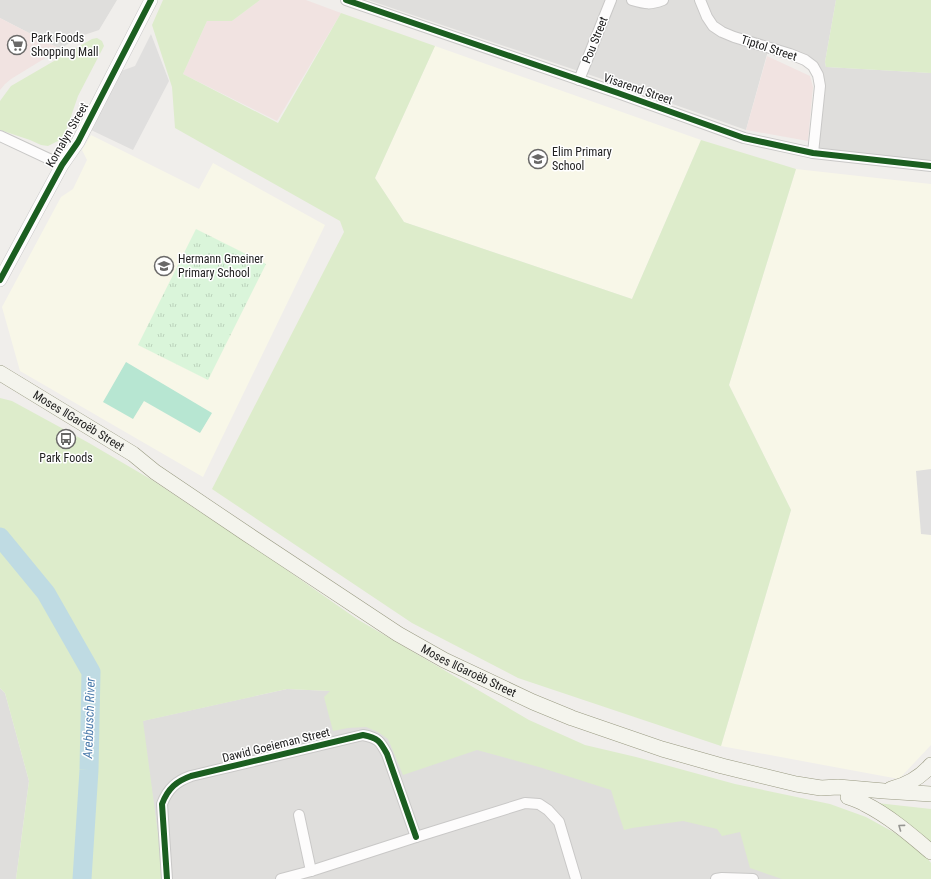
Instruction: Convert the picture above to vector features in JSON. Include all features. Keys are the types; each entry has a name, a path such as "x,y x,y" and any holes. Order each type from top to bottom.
{"main road":[{"name":"Moses ǁGaroëb Street","path":"0,367 4,379 133,454 155,472 398,634 444,660 572,718 662,749 722,766 796,784 821,788 838,794 896,802 931,804"},
{"path":"884,791 903,786 916,779 931,765"},
{"name":"Moses ǁGaroëb Street","path":"821,788 838,787 931,794"},
{"path":"848,796 880,813 931,852"}],"street":[{"name":"Kornalyn Street","path":"70,153 74,138 144,0"},
{"name":"Kornalyn Street","path":"0,280 62,165 78,142 151,0"},
{"name":"Visarend Street","path":"346,0 744,138 813,153 931,166"},
{"name":"Pou Street","path":"579,80 611,0"},
{"path":"632,0 647,4 653,4 663,0"},
{"name":"Tiptol Street","path":"700,0 707,17 713,26 722,32 790,54 805,60 813,66 818,75 820,86 813,153"},
{"name":"Kornalyn Street","path":"0,136 62,165"},
{"name":"Dawid Goeieman Street","path":"167,879 162,804 164,797 175,784 182,779 192,776 363,735 373,737 381,743 387,754 416,837"},
{"path":"281,879 311,871 525,803 539,804 548,810 559,822 576,879"},
{"path":"299,815 311,871"},
{"path":"716,879 752,879"}],"shaded area":[{"path":"0,0 117,0 99,30 81,36 60,49 0,18"},
{"path":"260,0 306,0 341,13 277,121 183,74 207,21 232,21"},
{"path":"368,0 836,0 825,62 826,67 931,73 931,166 813,153 820,86 813,66 769,47 746,130 602,79"},
{"path":"0,18 60,49 11,79 0,90"},
{"path":"151,34 169,81 133,150 91,130 121,71 135,66"},
{"name":"Elim Primary School","path":"435,46 701,140 632,299 404,222 375,178"},
{"path":"767,56 810,76 813,87 808,141 746,130"},
{"name":"Hermann Gmeiner Primary School","path":"91,135 199,189 213,163 325,225 203,477 20,371 2,307 61,197 73,189 87,160 82,150"},
{"path":"796,169 931,184 931,745 899,779 721,746 791,510 729,385"},
{"path":"931,469 931,535 921,534 916,471"},
{"path":"0,688 5,693 29,781 16,879 0,879"},
{"path":"287,689 331,691 747,829 783,879 164,879 142,721"}],"green space":[{"path":"163,0 260,0 232,21 207,21 183,74 278,123 341,13 435,46 375,178 404,222 632,299 701,140 796,169 729,385 791,510 721,746 518,678 412,623 212,489 344,232 340,221 175,128 172,87 152,25"},
{"path":"836,0 931,0 931,73 826,67 825,62"},
{"path":"97,38 102,41 104,46 78,96 65,134 60,140 48,146 41,145 0,130 0,101 11,86 92,39"},
{"path":"196,229 266,264 208,380 138,345"},
{"path":"126,362 212,413 200,433 144,401 133,419 103,402"},
{"path":"0,398 12,401 89,443 152,480 271,559 357,619 529,720 585,745 636,757 735,784 830,804 866,817 895,833 924,854 931,863 931,879 782,879 750,868 740,832 722,836 717,829 683,821 624,830 611,790 539,767 477,750 403,775 388,739 378,732 366,727 333,731 324,697 330,691 287,689 143,721 164,879 16,879 29,781 5,693 0,688"},
{"path":"868,802 931,809 931,846"}],"waterway":[{"name":"Arebbusch River","path":"0,537 46,593 91,672 89,770 82,879"}],"cycle path":[{"path":"0,280 62,165 78,142 151,0"},
{"path":"346,0 618,93 744,138 813,153 931,166"},
{"path":"167,879 162,804 170,789 181,780 191,776 363,735 372,737 378,741 387,754 416,837"}],"place":[{"name":"Park Foods Shopping Mall","path":"17,45"},
{"name":"Elim Primary School","path":"538,159"},
{"name":"Hermann Gmeiner Primary School","path":"164,266"},
{"name":"Park Foods","path":"66,439"}]}
